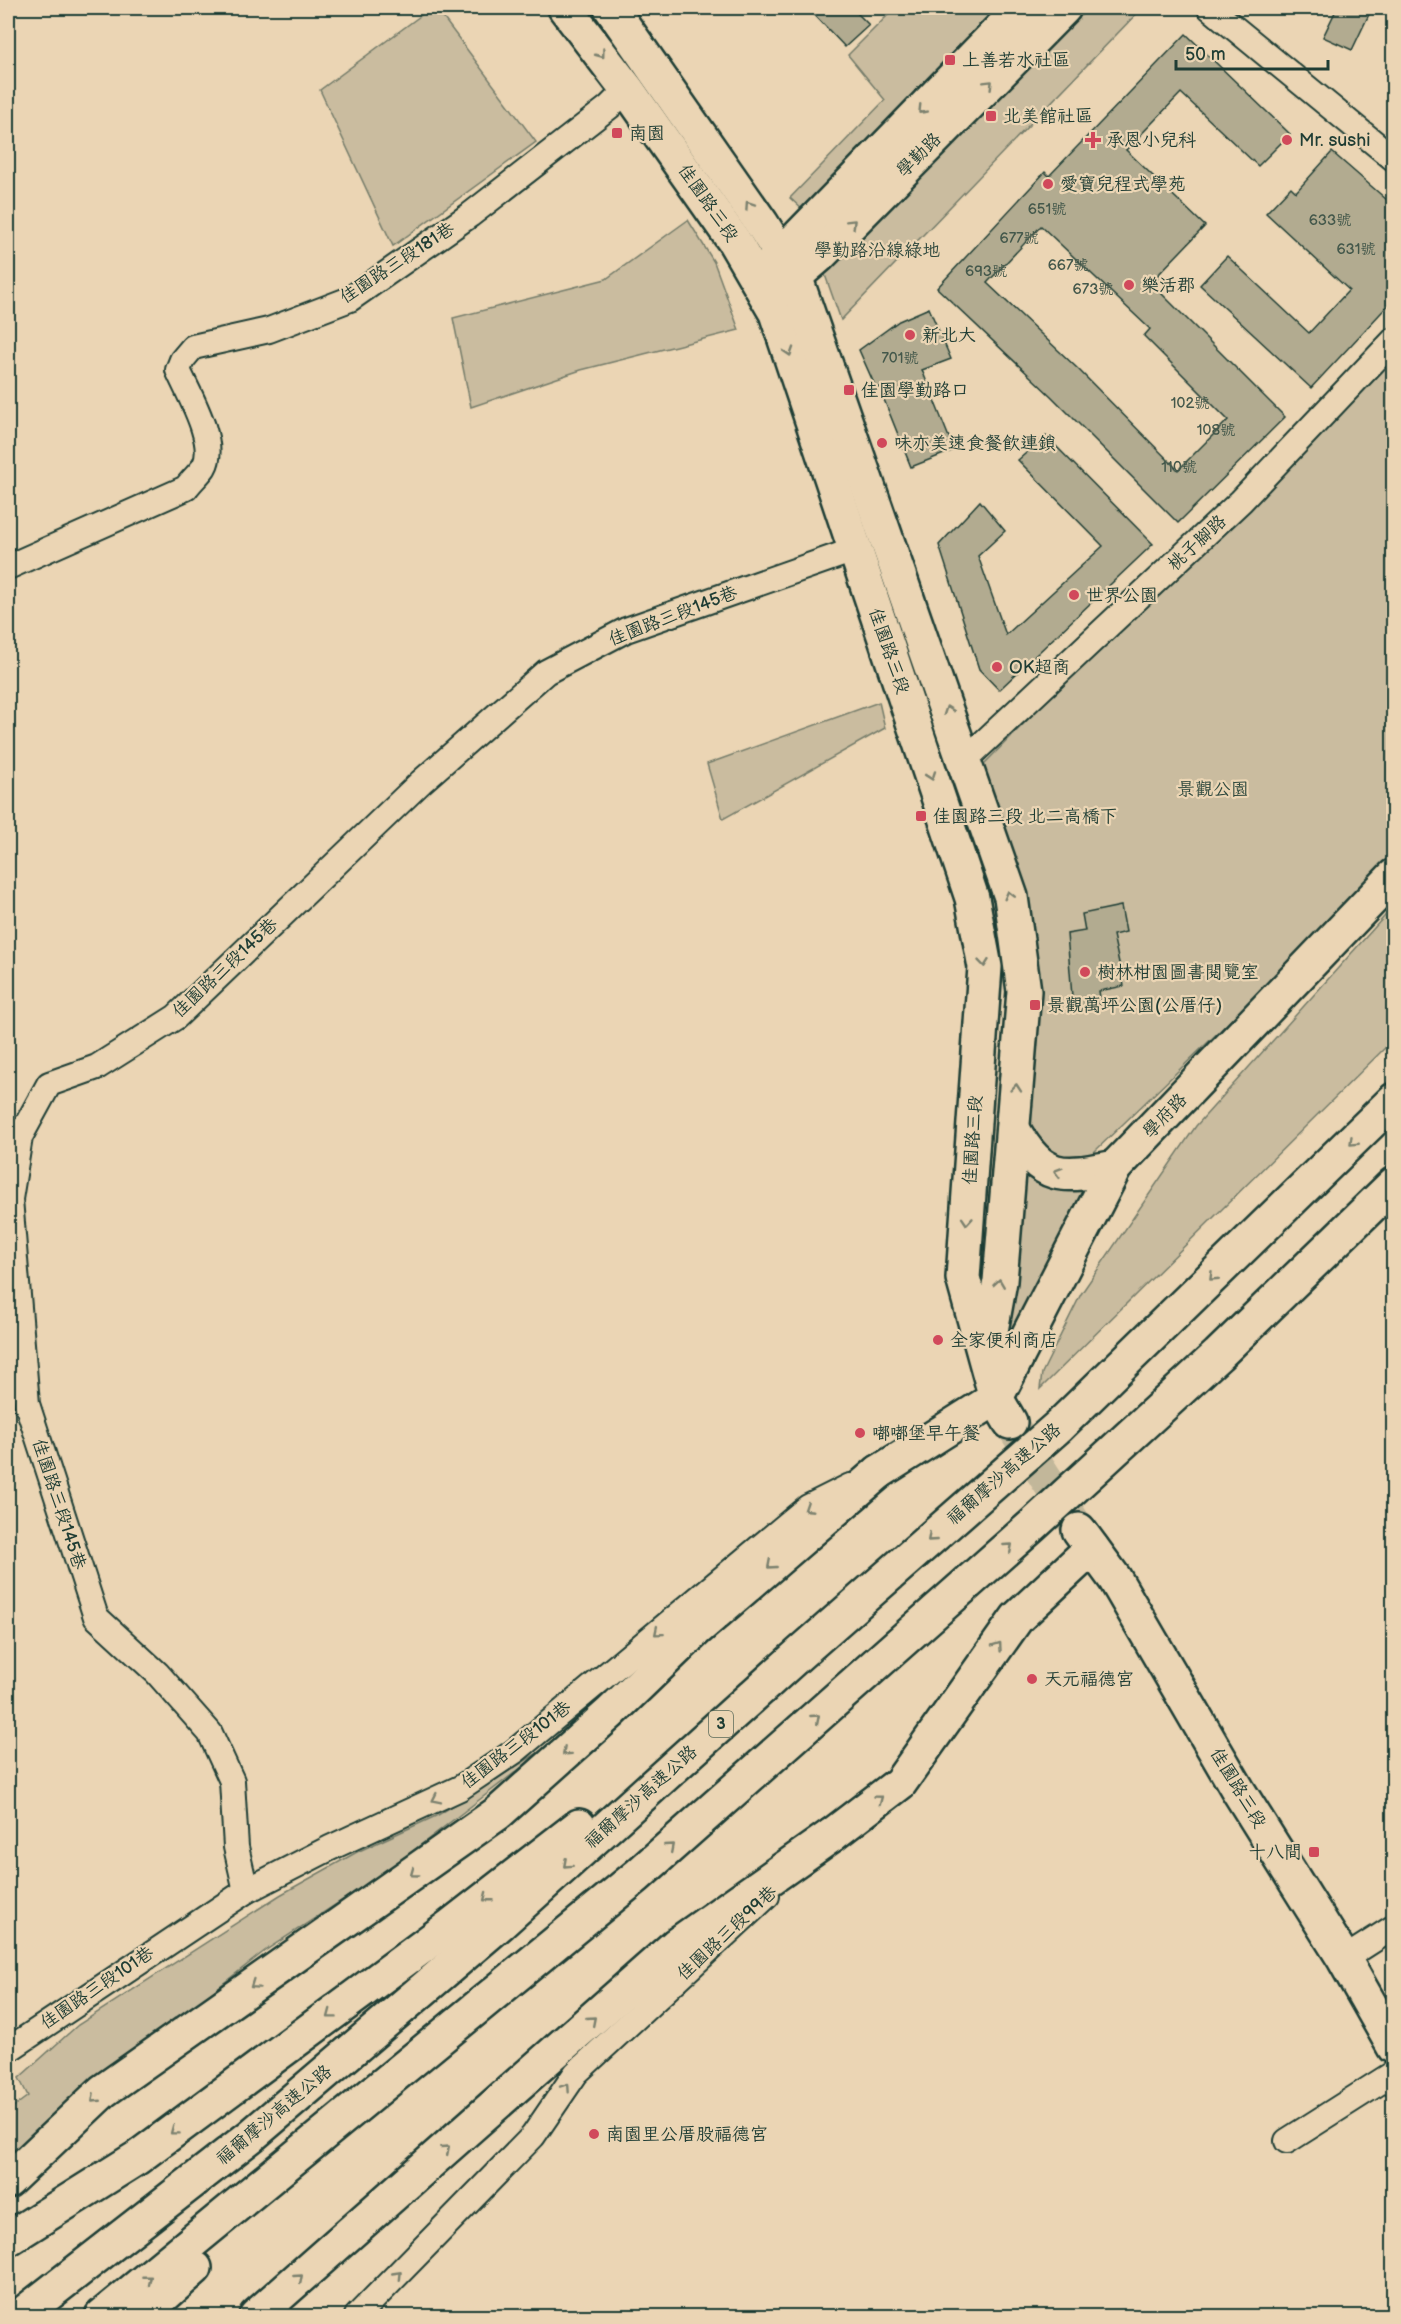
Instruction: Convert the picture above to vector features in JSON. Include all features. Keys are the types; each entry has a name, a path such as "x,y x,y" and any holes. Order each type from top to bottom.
{"main road":[{"name":"佳園路三段","path":"565,8 627,89 763,288 776,313 972,898 985,967 963,1278 985,1361 1003,1410"},
{"name":"佳園路三段","path":"611,8 789,266 965,760 1011,897 1024,992 1000,1281 985,1361"},
{"name":"學勤路","path":"789,266 1021,8"},
{"name":"學勤路","path":"763,288 1064,8"},
{"name":"學府路","path":"1003,1410 1115,1167 1394,876"},
{"name":"福爾摩沙高速公路","path":"20,2316 296,2098 501,1923 798,1656 1059,1426 1394,1100"},
{"path":"1013,1129 1028,1155 1044,1168 1071,1176 1115,1167"},
{"path":"141,2316 1033,1526 1218,1355 1394,1184"},
{"name":"佳園路三段101巷","path":"879,1472 1003,1410"},
{"path":"8,2181 103,2091 498,1813 610,1713 698,1629 879,1472"},
{"name":"佳園路三段","path":"1086,1539 1115,1579 1238,1790 1344,1959 1394,2047"},
{"name":"佳園路三段99巷","path":"832,1835 900,1783 1017,1618 1086,1539"},
{"path":"8,2239 137,2158 449,1927 798,1656"},
{"path":"256,2316 676,1946 832,1835"},
{"path":"102,2316 637,1876"}],"street":[{"path":"1210,8 1394,159"},
{"name":"佳園路三段181巷","path":"8,567 186,488 205,466 208,453 207,437 178,370 182,360 193,347 269,330 350,299 470,215 609,107 627,89"},
{"name":"桃子腳路","path":"965,760 1241,501 1394,340"},
{"name":"佳園路三段145巷","path":"246,1891 236,1847 232,1781 210,1733 157,1673 96,1617 27,1404 10,1199 20,1137 49,1084 97,1068 176,1017 421,782 546,672 626,630 854,550"},
{"name":"佳園路三段101巷","path":"8,2050 246,1891 470,1782 523,1744 807,1507 879,1472"},
{"name":"佳園路三段99巷","path":"357,2316 533,2136 576,2073 832,1835"},
{"path":"1344,1959 1394,1927"},
{"path":"1287,2141 1394,2073"}],"green space":[{"path":"431,8 436,8 536,142 393,246 320,90"},
{"name":"學勤路沿線綠地","path":"895,8 1002,8 805,212 790,198 885,100 848,55"},
{"name":"學勤路沿線綠地","path":"1082,8 1142,8 841,320 824,272"},
{"path":"688,220 714,262 739,330 581,370 471,407 453,318 606,279"},
{"name":"景觀公園","path":"1393,350 1393,864 1094,1152 1074,1163 1055,1160 1031,1131 1035,941 983,765"},
{"path":"879,702 885,728 723,819 707,764"},
{"path":"1393,907 1393,1040 1040,1389 1042,1373 1081,1294 1196,1126"},
{"path":"1025,1171 1087,1187 1006,1340 996,1277"},
{"path":"552,1744 384,1873 266,1950 130,2056 8,2159 8,2111 28,2096 19,2078 78,2025 280,1895 357,1852 438,1815"}],"building":[{"path":"808,8 852,8 869,25 845,47"},
{"path":"1337,8 1372,8 1352,50 1323,37"},
{"path":"1186,34 1290,134 1258,166 1181,93 1126,150 1205,226 1156,277 1159,280 1154,286 1285,417 1178,523 1051,396 937,288 1045,172 1049,176","holes":["1041,226 1150,329 1144,336 1228,420 1178,470 1077,368 987,283"]},
{"path":"1332,152 1394,206 1393,300 1311,388 1200,285 1227,256 1309,333 1349,290 1266,213 1291,187 1296,192"},
{"path":"929,308 951,359 922,370 954,450 911,467 879,387 876,388 859,350 899,321"},
{"name":"世界公園","path":"1046,436 1153,544 999,690 979,669 939,545 980,501 1005,531 978,556 1006,635 1103,546 1018,460"},
{"path":"1121,906 1126,932 1113,935 1124,986 1099,991 1101,1004 1073,1009 1067,934 1085,931 1082,914"}],"tunnel":[{"path":"1010,1422 1079,1530"}],"place":[{"name":"上善若水社區","path":"950,60"},
{"name":"北美館社區","path":"991,116"},
{"name":"南園","path":"617,133"},
{"name":"承恩小兒科","path":"1093,140"},
{"name":"Mr. sushi","path":"1287,140"},
{"name":"愛寶兒程式學苑","path":"1048,184"},
{"name":"樂活郡","path":"1129,285"},
{"name":"新北大","path":"910,335"},
{"name":"佳園學勤路口","path":"849,390"},
{"name":"味亦美速食餐飲連鎖","path":"882,443"},
{"name":"世界公園","path":"1074,595"},
{"name":"OK超商","path":"997,667"},
{"name":"佳園路三段 北二高橋下","path":"921,816"},
{"name":"樹林柑園圖書閱覽室","path":"1085,972"},
{"name":"景觀萬坪公園(公厝仔)","path":"1035,1005"},
{"name":"全家便利商店","path":"938,1340"},
{"name":"嘟嘟堡早午餐","path":"860,1433"},
{"name":"天元福德宮","path":"1032,1679"},
{"name":"十八間","path":"1314,1852"},
{"name":"南園里公厝股福德宮","path":"594,2134"}]}
